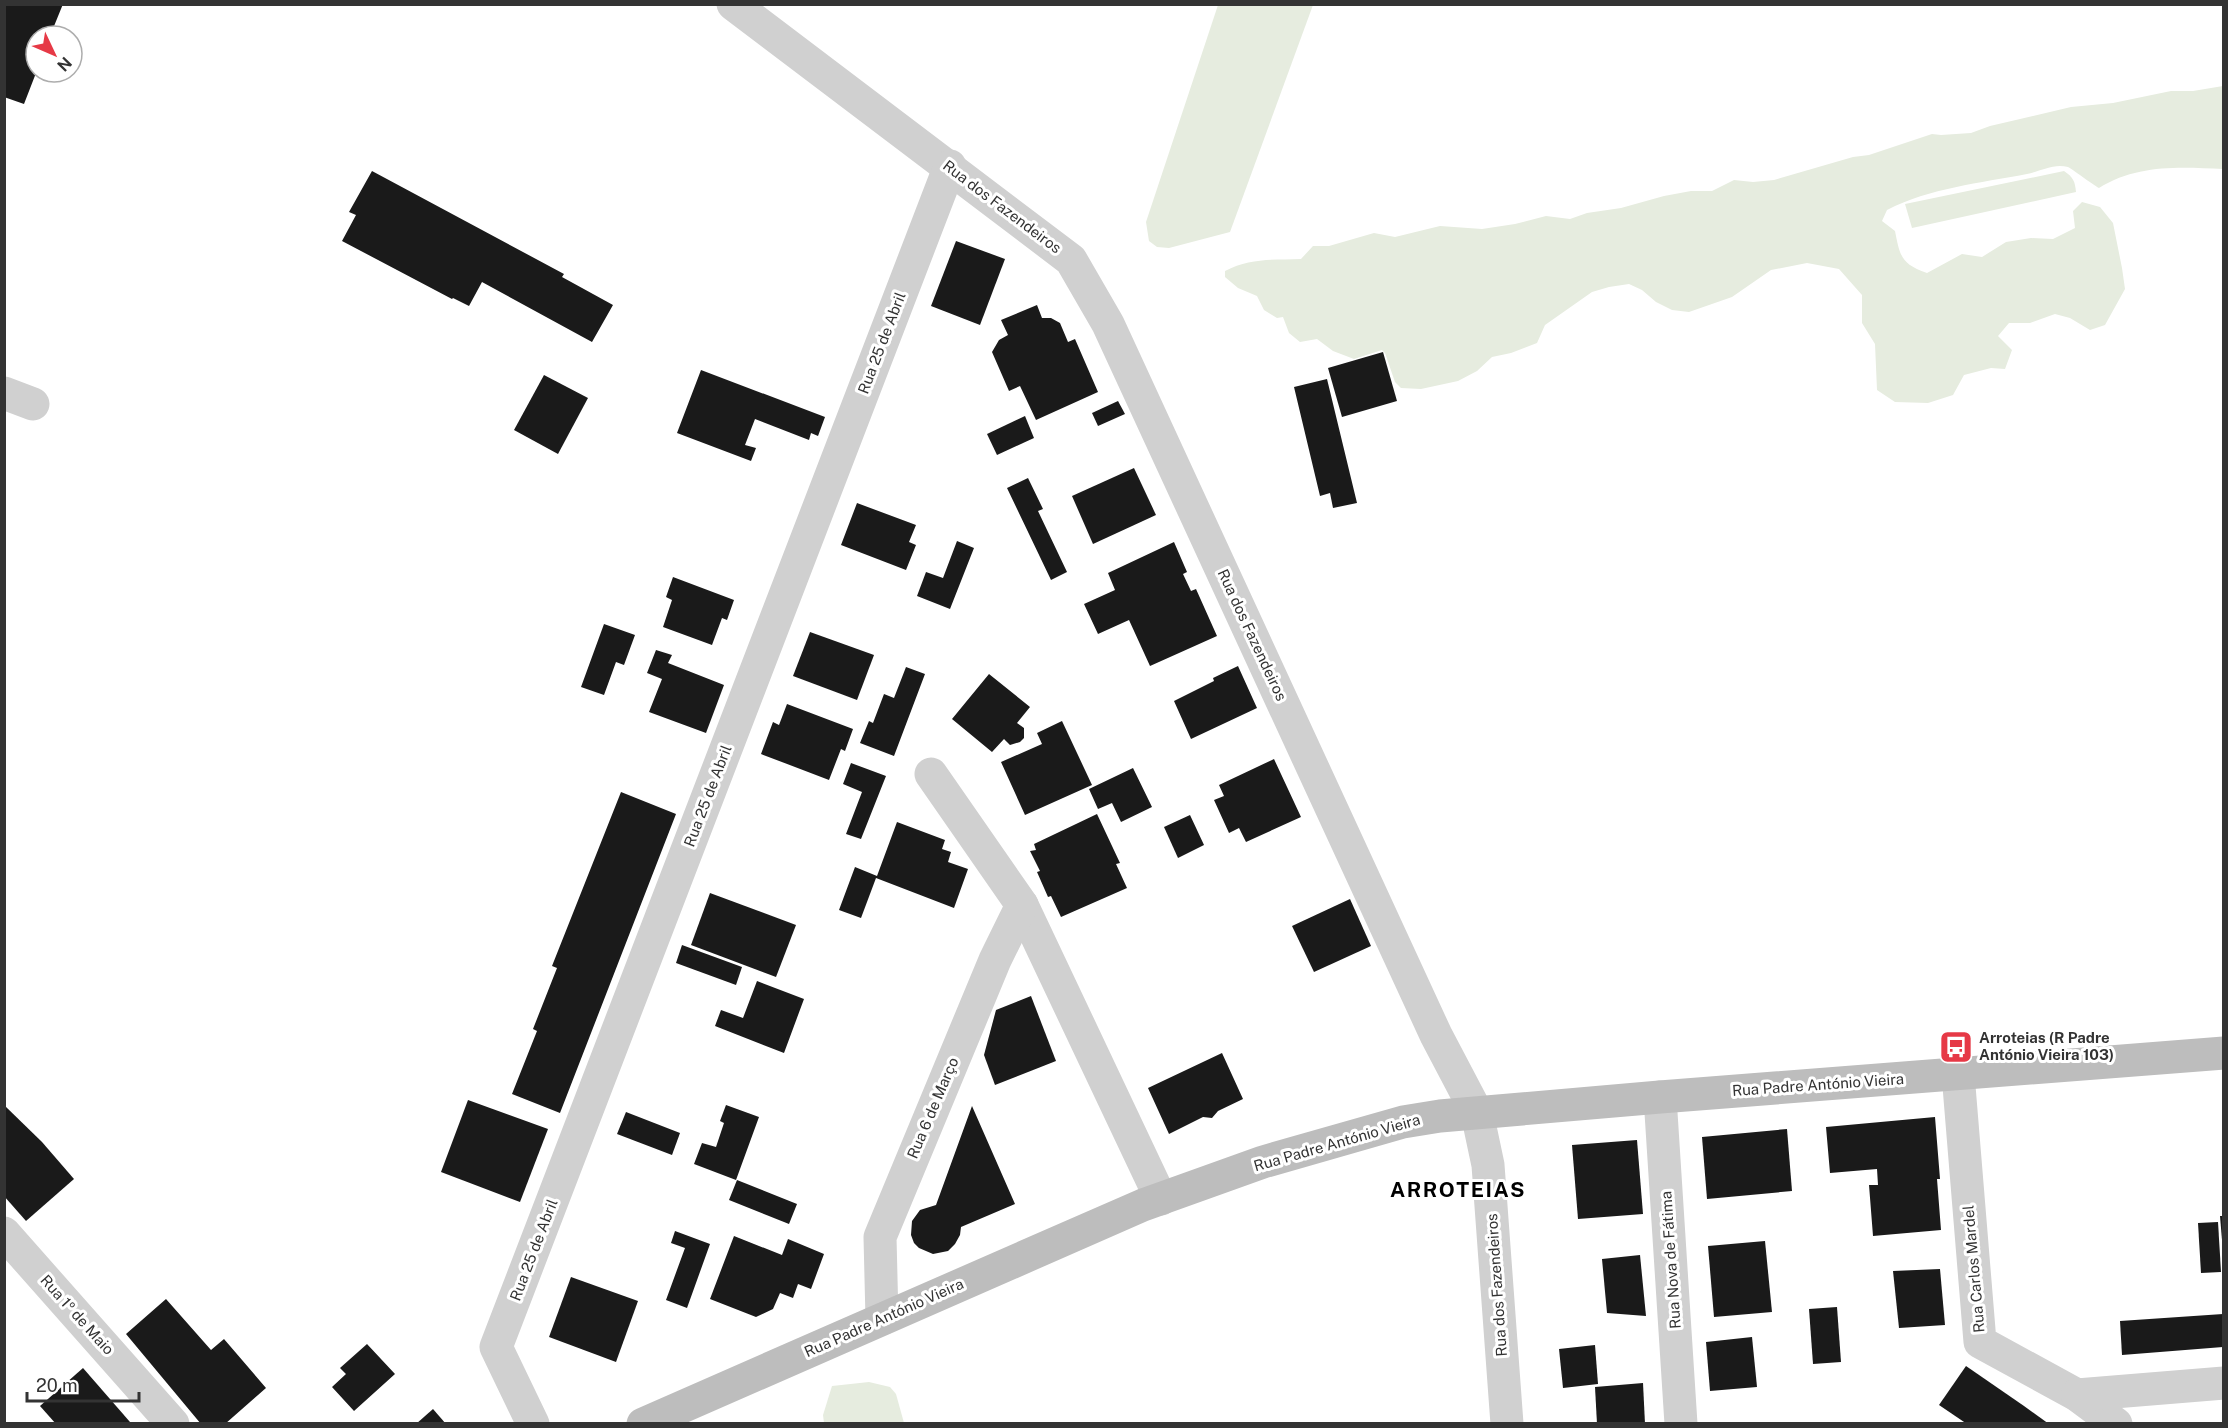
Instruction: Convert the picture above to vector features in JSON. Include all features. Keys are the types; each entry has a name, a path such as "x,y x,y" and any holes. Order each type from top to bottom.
{"street":[{"name":"Rua dos Fazendeiros","path":"733,4 950,166 1071,260 1108,324 1436,1035 1477,1113 1488,1165 1507,1424"},
{"name":"Rua 25 de Abril","path":"533,1424 496,1347 950,166"},
{"path":"931,774 1022,904 1161,1199"},
{"name":"Rua 6 de Março","path":"882,1319 880,1237 995,960 1022,904"},
{"name":"Rua Padre António Vieira","path":"643,1424 1161,1199 1263,1162 1403,1122 1660,1097 2223,1053"},
{"name":"Rua Carlos Mardel","path":"1958,1074 1980,1342 2077,1395 2116,1424"},
{"name":"Rua Nova de Fátima","path":"1660,1097 1682,1424"},
{"name":"Rua 1º de Maio","path":"4,1233 173,1424"},
{"path":"2077,1395 2223,1383"}],"shaded area":[{"path":"1218,5 1313,5 1230,232 1169,248 1157,247 1149,241 1146,222"},
{"path":"2223,86 2223,169 2175,168 2144,171 2113,180 2099,188 2068,167 2058,166 1938,191 1887,210 1882,221 1895,231 1903,258 1918,270 1927,273 1962,254 1982,257 2006,242 2031,238 2053,239 2075,228 2073,211 2082,202 2100,207 2113,223 2125,289 2105,325 2090,330 2070,318 2055,314 2030,323 2009,323 1998,336 2012,350 2005,369 1991,368 1964,375 1953,395 1928,403 1895,402 1877,390 1875,344 1862,323 1862,295 1839,269 1807,263 1771,270 1732,297 1689,312 1672,310 1629,284 1592,292 1545,325 1537,343 1511,353 1492,357 1477,371 1458,381 1421,389 1401,388 1395,382 1382,350 1354,359 1333,351 1317,339 1300,342 1289,333 1283,317 1277,318 1264,310 1257,296 1238,288 1225,277 1225,271 1243,264 1262,260 1301,259 1313,246 1329,246 1374,233 1395,237 1440,226 1482,229 1546,216 1570,219 1664,196 1691,191 1712,191 1734,180 1753,182 1774,180 1853,157 1869,155 1932,134 1971,133 1990,126 2071,107 2113,103 2171,91 2193,91"},
{"path":"2064,171 2073,180 2076,192 1912,228 1905,204"},
{"path":"869,1382 890,1387 896,1394 904,1423 824,1423 823,1415 832,1386"}],"building":[{"path":"4,4 63,4 55,24 24,24 24,84 32,84 24,104 4,97"},
{"path":"372,171 564,274 562,277 613,305 592,342 482,282 469,306 342,241 356,215 349,212"},
{"path":"956,241 1005,259 980,325 931,306"},
{"path":"1037,305 1042,318 1051,318 1060,323 1068,342 1075,339 1098,392 1036,420 1020,386 1009,391 992,352 999,340 1008,335 1001,320"},
{"path":"1383,352 1397,401 1342,417 1328,368"},
{"path":"701,370 825,417 818,436 811,433 809,440 755,419 745,445 756,448 751,461 677,433"},
{"path":"544,375 588,398 558,454 514,430"},
{"path":"1327,379 1357,503 1333,508 1330,493 1320,496 1294,387"},
{"path":"1118,401 1125,414 1098,426 1092,413"},
{"path":"1025,416 1034,438 997,455 987,434"},
{"path":"1134,468 1156,515 1093,544 1072,496"},
{"path":"1028,478 1043,509 1038,511 1067,572 1051,580 1007,488"},
{"path":"857,503 916,525 909,542 916,545 906,570 841,545"},
{"path":"957,541 974,548 950,609 917,596 926,572 943,578"},
{"path":"1174,542 1187,572 1183,574 1191,591 1196,589 1217,636 1150,666 1129,620 1098,634 1084,604 1115,590 1108,573"},
{"path":"673,577 734,600 727,620 722,618 712,645 663,627 672,600 666,597"},
{"path":"604,624 635,635 624,665 616,662 604,695 581,687"},
{"path":"810,632 874,655 857,700 793,676"},
{"path":"656,650 672,655 668,663 724,685 706,733 649,712 662,679 647,673"},
{"path":"1238,666 1257,708 1191,739 1174,701"},
{"path":"906,667 925,674 894,756 860,743 869,721 873,723 884,694 894,698"},
{"path":"989,674 1030,707 1017,723 1024,728 1024,738 1010,745 1004,739 992,752 952,719"},
{"path":"787,704 853,729 845,751 841,749 829,780 761,754 773,722 779,725"},
{"path":"1062,721 1092,785 1025,815 1001,762 1042,744 1037,733"},
{"path":"1274,759 1301,817 1246,842 1239,828 1229,833 1214,800 1224,796 1219,785"},
{"path":"851,763 886,776 861,839 846,834 862,792 843,784"},
{"path":"1133,768 1152,807 1121,822 1112,803 1098,809 1089,789"},
{"path":"621,792 676,814 560,1113 512,1094 537,1031 533,1029 557,968 552,966"},
{"path":"1097,814 1120,863 1116,864 1127,888 1061,917 1051,896 1048,897 1037,872 1040,871 1030,851 1036,850 1034,844"},
{"path":"1190,815 1204,845 1178,858 1164,827"},
{"path":"897,822 945,840 942,849 951,852 948,862 968,869 954,908 876,878 861,918 839,910 855,867 877,876"},
{"path":"710,893 796,925 776,977 691,945"},
{"path":"1350,899 1371,946 1314,972 1292,926"},
{"path":"682,945 742,967 736,985 676,963"},
{"path":"757,981 804,999 784,1053 715,1026 721,1010 743,1018"},
{"path":"1031,996 1056,1061 995,1085 984,1055 996,1010"},
{"path":"1222,1053 1243,1099 1218,1111 1212,1118 1203,1117 1169,1134 1148,1088"},
{"path":"468,1100 548,1129 520,1202 441,1172"},
{"path":"4,1105 42,1142 74,1179 26,1221 4,1196"},
{"path":"726,1105 759,1117 736,1180 694,1164 702,1143 716,1147 724,1123 720,1121"},
{"path":"972,1106 1015,1204 961,1227 960,1235 948,1251 933,1254 919,1248 914,1243 911,1235 912,1221 920,1210 936,1205"},
{"path":"626,1112 680,1133 672,1155 617,1134"},
{"path":"1935,1117 1941,1230 1873,1236 1869,1185 1878,1185 1877,1169 1830,1173 1826,1127"},
{"path":"1787,1129 1792,1191 1707,1199 1702,1137"},
{"path":"1637,1140 1643,1214 1578,1219 1572,1145"},
{"path":"737,1180 797,1204 789,1224 729,1200"},
{"path":"2220,1216 2223,1216 2223,1240 2222,1240"},
{"path":"2218,1222 2221,1272 2201,1273 2198,1223"},
{"path":"675,1231 710,1244 687,1308 666,1300 685,1248 671,1243"},
{"path":"734,1236 782,1255 788,1239 824,1254 811,1289 798,1284 793,1298 780,1293 773,1309 756,1317 710,1299"},
{"path":"1765,1241 1772,1312 1714,1317 1708,1246"},
{"path":"1640,1255 1646,1316 1607,1313 1602,1259"},
{"path":"1940,1269 1945,1325 1899,1328 1893,1271"},
{"path":"571,1277 638,1301 616,1362 549,1337"},
{"path":"166,1299 211,1350 224,1339 266,1388 225,1424 201,1424 126,1334"},
{"path":"1837,1307 1841,1362 1813,1364 1809,1309"},
{"path":"2223,1314 2223,1347 2122,1355 2120,1321"},
{"path":"1752,1337 1757,1387 1710,1391 1706,1342"},
{"path":"367,1344 395,1374 354,1411 332,1387 346,1374 340,1368"},
{"path":"1595,1345 1598,1384 1563,1388 1559,1349"},
{"path":"1966,1366 2049,1424 1967,1424 1939,1405"},
{"path":"83,1368 130,1422 128,1424 56,1424 40,1406"},
{"path":"1643,1383 1645,1424 1597,1424 1595,1387"},
{"path":"433,1409 446,1424 416,1424"}],"place":[{"name":"Arroteias (R Padre António Vieira 103)","path":"1956,1047"}],"district":[{"name":"ARROTEIAS","path":"1458,1190"}]}
